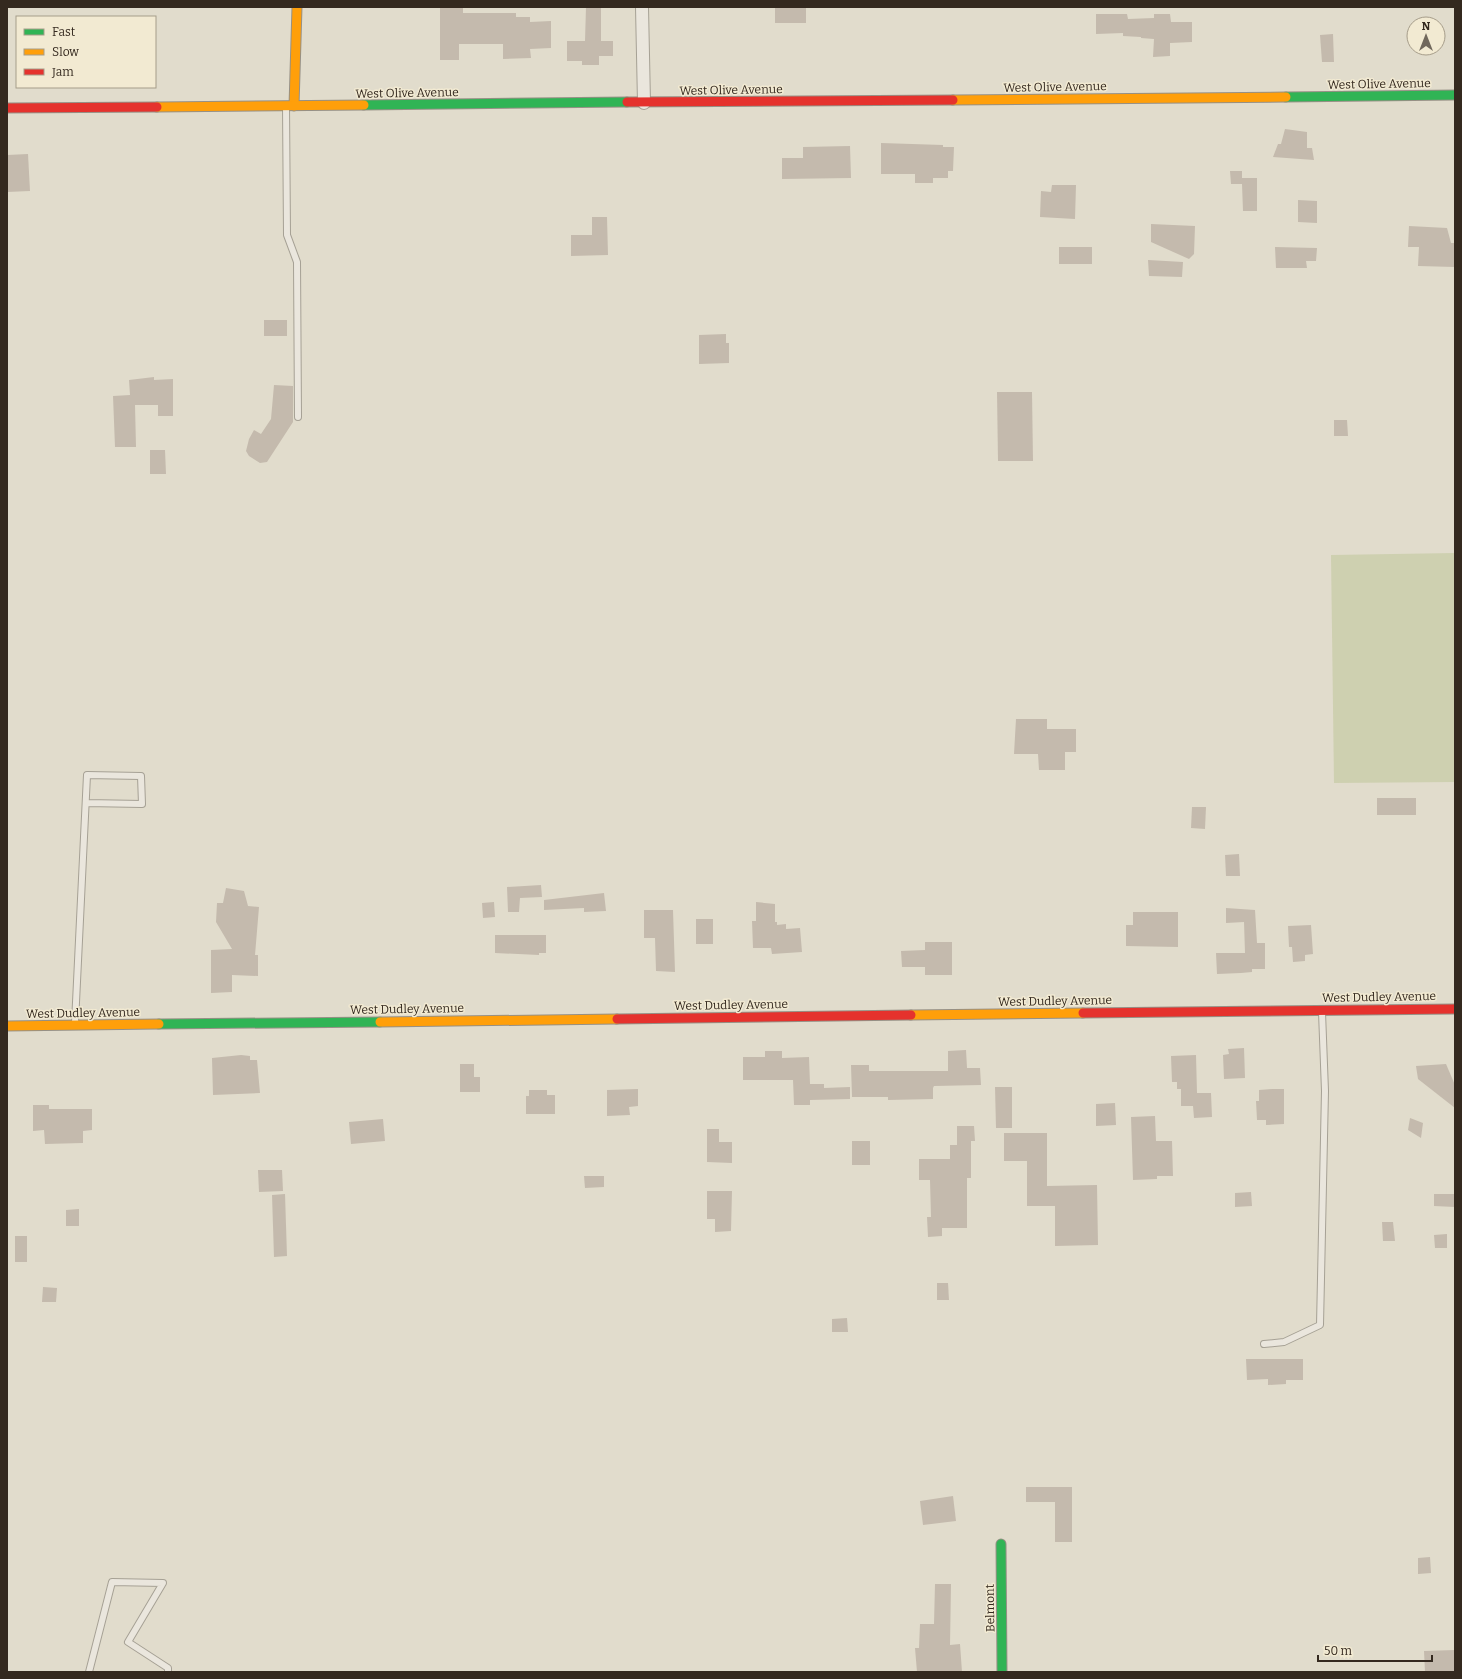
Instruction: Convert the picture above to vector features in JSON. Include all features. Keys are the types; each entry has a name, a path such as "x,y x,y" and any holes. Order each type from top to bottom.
{"street":[{"path":"290,106 297,7"},
{"path":"642,7 644,103"},
{"name":"West Olive Avenue","path":"7,108 1455,95"},
{"name":"West Dudley Avenue","path":"7,1026 1455,1008"},
{"name":"Belmont","path":"1001,1544 1002,1672"}],"lane":[{"path":"290,106 287,235 297,262 298,417"},
{"path":"75,1025 87,775 141,776 142,804 86,803"},
{"path":"1264,1344 1284,1342 1320,1326 1325,1090 1322,1010"},
{"path":"89,1672 112,1582 163,1583 128,1642 168,1668 168,1672"}],"green space":[{"path":"1455,553 1455,782 1334,783 1331,555"}],"building":[{"path":"440,7 463,7 463,13 516,13 516,17 530,17 530,22 551,21 551,48 530,49 531,58 503,59 503,44 459,44 459,60 440,60"},
{"path":"586,7 601,7 601,41 613,41 613,56 599,56 599,65 582,65 582,61 567,61 567,41 585,41"},
{"path":"775,7 806,7 806,23 775,23"},
{"path":"1096,14 1127,14 1128,19 1154,18 1154,14 1170,14 1171,22 1192,22 1192,42 1170,43 1170,56 1153,57 1154,39 1123,36 1123,33 1096,34"},
{"path":"1333,34 1334,62 1322,62 1320,35"},
{"path":"1285,129 1307,132 1307,148 1312,148 1314,160 1273,157 1278,144 1281,144"},
{"path":"881,143 943,145 943,147 954,147 953,171 948,171 948,178 933,178 933,183 915,183 915,174 881,174"},
{"path":"850,146 851,178 782,179 782,158 803,158 803,147"},
{"path":"28,154 30,191 7,192 7,155"},
{"path":"1230,171 1242,171 1242,178 1257,178 1257,211 1243,211 1242,184 1231,184"},
{"path":"1052,185 1076,185 1075,219 1040,217 1041,191 1051,192"},
{"path":"1298,200 1317,201 1317,223 1298,222"},
{"path":"592,217 607,217 608,255 571,256 571,235 592,235"},
{"path":"1151,224 1195,226 1194,254 1189,259 1151,242"},
{"path":"1409,226 1447,228 1451,243 1455,243 1455,267 1418,266 1419,247 1408,247"},
{"path":"1059,247 1092,247 1092,264 1059,264"},
{"path":"1275,247 1317,248 1316,261 1306,261 1307,268 1276,268"},
{"path":"1148,260 1183,262 1182,277 1149,276"},
{"path":"264,320 287,320 287,336 264,336"},
{"path":"726,334 726,343 729,343 729,363 699,364 699,335"},
{"path":"154,377 154,380 173,379 173,416 158,416 158,405 135,405 136,447 115,447 113,396 130,395 129,380"},
{"path":"274,385 293,386 293,422 267,462 260,463 249,456 246,451 249,439 254,430 261,434 271,419"},
{"path":"997,392 1032,392 1033,461 998,461"},
{"path":"1334,420 1347,420 1348,436 1334,436"},
{"path":"150,450 165,450 166,474 150,474"},
{"path":"1016,719 1047,719 1047,729 1076,729 1076,752 1065,752 1065,770 1039,770 1038,754 1014,754"},
{"path":"1377,798 1416,798 1416,815 1377,815"},
{"path":"1192,807 1206,807 1205,829 1191,828"},
{"path":"1239,854 1240,876 1226,876 1225,855"},
{"path":"541,885 542,897 520,898 519,912 508,912 507,887"},
{"path":"226,888 244,891 248,906 259,907 255,955 258,955 258,976 232,975 232,992 211,993 211,950 232,949 216,922 217,903 223,903"},
{"path":"604,893 606,911 584,912 584,908 544,910 544,900"},
{"path":"494,902 495,917 483,918 482,903"},
{"path":"756,902 775,904 775,922 777,922 777,925 786,924 786,929 800,928 802,952 772,954 771,948 753,948 752,921 756,921"},
{"path":"1226,908 1255,910 1257,943 1265,943 1265,969 1252,969 1252,972 1217,974 1216,953 1245,953 1244,922 1226,923"},
{"path":"644,910 673,910 675,972 656,971 655,938 644,938"},
{"path":"1133,912 1178,912 1178,947 1126,946 1126,925 1133,925"},
{"path":"696,919 713,919 713,944 696,944"},
{"path":"1311,925 1313,954 1305,955 1305,961 1293,962 1292,947 1289,947 1288,926"},
{"path":"495,935 546,935 546,953 539,953 539,955 495,953"},
{"path":"925,942 952,942 952,975 925,975 925,967 902,967 901,951 925,950"},
{"path":"1244,1048 1245,1078 1224,1079 1223,1055 1229,1054 1228,1049"},
{"path":"966,1050 967,1068 980,1068 981,1085 934,1086 933,1099 888,1100 888,1097 852,1097 851,1065 869,1065 869,1071 948,1071 948,1051"},
{"path":"765,1051 782,1051 782,1058 809,1057 810,1084 824,1084 824,1088 850,1087 850,1099 810,1100 810,1105 794,1105 793,1080 743,1080 743,1057 765,1057"},
{"path":"241,1055 250,1056 250,1060 257,1060 260,1093 213,1095 212,1058"},
{"path":"1196,1055 1197,1093 1211,1093 1212,1117 1194,1118 1193,1106 1181,1106 1181,1089 1177,1089 1177,1082 1172,1082 1171,1056"},
{"path":"460,1064 474,1064 474,1077 480,1077 480,1092 460,1092"},
{"path":"1446,1064 1455,1085 1455,1108 1418,1079 1416,1066"},
{"path":"995,1087 1012,1087 1012,1128 996,1128"},
{"path":"638,1089 638,1106 629,1107 630,1115 607,1116 607,1090"},
{"path":"1284,1089 1284,1124 1266,1125 1266,1120 1257,1120 1256,1101 1259,1101 1259,1090"},
{"path":"529,1090 547,1090 547,1095 555,1095 555,1114 526,1114 526,1096 529,1096"},
{"path":"1115,1103 1116,1125 1096,1126 1096,1104"},
{"path":"33,1105 49,1105 49,1109 92,1109 92,1130 83,1131 83,1143 45,1144 44,1130 33,1131"},
{"path":"1155,1116 1156,1141 1172,1141 1173,1176 1157,1176 1157,1179 1133,1180 1131,1117"},
{"path":"1410,1118 1423,1123 1421,1138 1408,1130"},
{"path":"383,1119 385,1141 351,1144 349,1122"},
{"path":"957,1126 974,1126 975,1141 971,1141 971,1178 967,1178 967,1228 942,1228 942,1236 928,1237 927,1217 931,1217 930,1180 919,1180 919,1159 950,1159 950,1145 957,1145"},
{"path":"707,1129 719,1129 719,1142 732,1142 732,1163 707,1162"},
{"path":"1004,1133 1047,1133 1047,1186 1097,1185 1098,1245 1055,1246 1055,1206 1027,1206 1027,1161 1004,1161"},
{"path":"852,1141 870,1141 870,1165 852,1165"},
{"path":"258,1170 282,1170 283,1191 259,1192"},
{"path":"584,1176 604,1176 604,1187 585,1188"},
{"path":"707,1191 732,1191 731,1231 715,1232 715,1219 707,1219"},
{"path":"1251,1192 1252,1206 1235,1207 1235,1193"},
{"path":"285,1194 287,1256 274,1257 272,1195"},
{"path":"1434,1194 1455,1194 1455,1207 1434,1206"},
{"path":"79,1209 79,1226 66,1226 66,1210"},
{"path":"1382,1222 1393,1222 1395,1241 1383,1241"},
{"path":"1447,1234 1447,1248 1435,1248 1434,1235"},
{"path":"15,1236 27,1236 27,1262 15,1262"},
{"path":"937,1283 948,1283 949,1300 937,1300"},
{"path":"43,1287 57,1288 56,1302 42,1302"},
{"path":"847,1318 848,1332 832,1332 832,1319"},
{"path":"1246,1359 1303,1359 1303,1380 1286,1380 1286,1384 1268,1385 1268,1379 1247,1380"},
{"path":"1026,1487 1072,1487 1072,1542 1055,1542 1055,1502 1026,1502"},
{"path":"953,1496 956,1521 923,1525 920,1501"},
{"path":"1430,1557 1431,1573 1418,1574 1418,1558"},
{"path":"935,1584 951,1584 950,1645 960,1644 962,1672 917,1672 915,1648 919,1648 920,1624 934,1624"},
{"path":"1455,1650 1455,1672 1425,1672 1424,1651"}],"traffic: fast":[{"path":"1286,97 1455,95"},
{"path":"364,105 627,102"},
{"path":"159,1024 380,1022"},
{"path":"1001,1544 1002,1672"}],"traffic: slow":[{"path":"294,106 297,7"},
{"path":"953,100 1286,97"},
{"path":"157,107 364,105"},
{"path":"911,1015 1083,1013"},
{"path":"380,1022 617,1019"},
{"path":"7,1026 159,1024"}],"traffic: jam":[{"path":"627,102 953,100"},
{"path":"7,108 157,107"},
{"path":"1083,1013 1455,1009"},
{"path":"617,1019 911,1015"}]}
